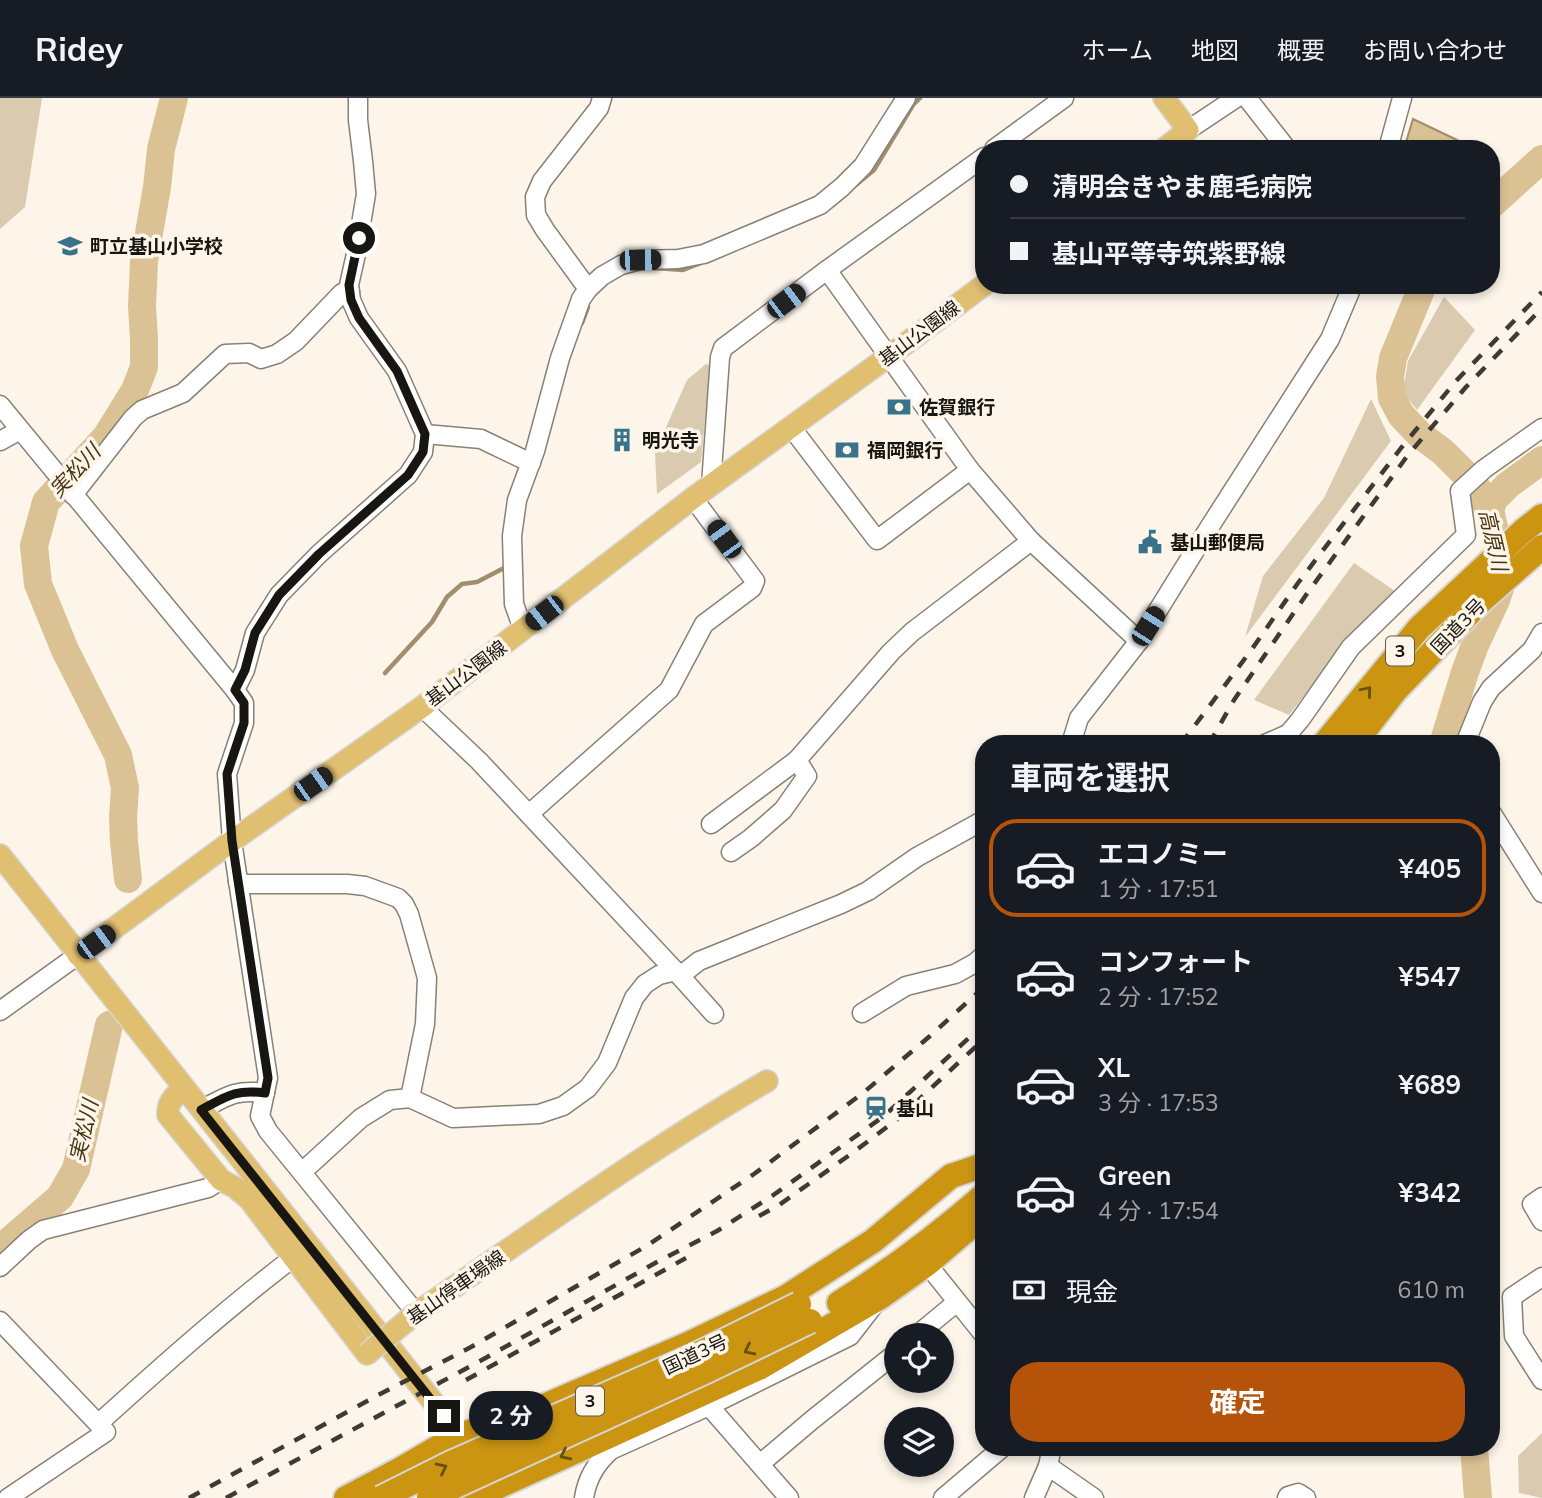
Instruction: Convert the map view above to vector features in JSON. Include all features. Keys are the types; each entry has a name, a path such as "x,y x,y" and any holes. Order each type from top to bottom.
{"highway":[{"name":"国道3号","path":"1331,735 1419,628 1532,523"},
{"name":"国道3号","path":"1361,735 1396,691 1481,601 1542,547"},
{"path":"345,1498 459,1435 516,1418 688,1344 786,1297 873,1241 951,1176 975,1169"},
{"name":"国道3号","path":"429,1498 704,1372 804,1312 842,1277 901,1234 975,1173"},
{"name":"国道3号","path":"381,1498 451,1463 694,1356 865,1287 919,1249 975,1202"},
{"path":"473,1498 506,1492 573,1451 761,1367 879,1298 927,1264 975,1223"}],"main road":[{"path":"1164,98 1188,130 1175,140"},
{"name":"基山公園線","path":"78,955 232,841 422,707 693,498 975,292"},
{"path":"0,855 506,1492"},
{"name":"基山停車場線","path":"183,1088 167,1108 168,1115 221,1180 249,1199 367,1354 416,1313 655,1149 768,1081"}],"street":[{"path":"235,690 245,670 255,633 279,595 319,554 408,475 423,452 425,434 397,371 359,318 351,300 349,285 366,194 358,98"},
{"path":"588,289 536,215 535,197 542,181 599,108 602,98"},
{"path":"523,629 514,604 512,536 517,500 531,463 560,358 588,289 602,276 621,265 640,260 678,259 705,254 821,205 863,166 906,98"},
{"path":"1003,140 1041,104 1064,98"},
{"path":"1188,130 1236,98"},
{"path":"1247,98 1280,140"},
{"path":"1390,140 1402,98"},
{"path":"711,485 720,357 723,348 975,163"},
{"path":"827,270 970,470 1031,541 1139,641"},
{"path":"73,495 142,410 183,393 225,354 249,353 261,359 277,355 296,341 342,293 350,292"},
{"path":"1074,735 1079,718 1139,641 1331,340 1345,294"},
{"path":"0,405 244,703 244,723 227,774 232,841 268,1078 260,1116 268,1131 416,1313"},
{"path":"791,427 877,540 970,470"},
{"path":"1286,735 1300,720 1350,647 1466,535 1460,491 1484,469 1542,428"},
{"path":"0,440 20,430"},
{"path":"425,434 481,439 531,463"},
{"path":"529,814 669,690 705,624 752,588 755,581 693,498"},
{"path":"711,824 797,760 891,652 912,632 1031,541"},
{"path":"1469,735 1482,702 1491,688 1525,657 1542,633"},
{"path":"422,707 479,761 714,1014"},
{"path":"731,852 783,810 807,776 797,760"},
{"path":"302,1171 361,1118 390,1100 410,1098 453,1118 539,1114 563,1106 588,1088 607,1063 634,998 645,984 659,975 678,973 699,961 841,904 975,825"},
{"path":"1500,826 1542,893"},
{"path":"238,882 365,886 398,898 404,904 427,978 425,1024 410,1098"},
{"path":"0,1011 78,955"},
{"path":"862,1013 906,986 955,974 975,963"},
{"path":"201,1110 226,1096 246,1090 265,1093"},
{"path":"0,1267 43,1230 208,1188 221,1180"},
{"path":"1542,1197 1532,1204 1542,1221"},
{"path":"99,1423 245,1294 294,1257"},
{"path":"927,1264 975,1324"},
{"path":"1542,1277 1512,1297 1512,1317 1514,1336 1542,1380"},
{"path":"584,1498 589,1479 599,1461 611,1450 709,1406 850,1336 879,1298"},
{"path":"932,1323 957,1302"},
{"path":"0,1321 106,1432 8,1498"},
{"path":"760,1464 884,1363"},
{"path":"709,1406 789,1498"},
{"path":"943,1498 992,1456"},
{"path":"1034,1498 1050,1456"},
{"path":"1048,1466 1094,1498"},
{"path":"1287,1498 1298,1493 1306,1498"}],"shaded area":[{"path":"0,98 42,98 25,207 0,229"},
{"path":"1413,119 1457,140 1407,140"},
{"path":"1444,297 1475,330 1417,410 1403,392 1408,361"},
{"path":"706,364 710,365 710,368 701,462 657,494 655,452 687,380"},
{"path":"1371,399 1391,441 1245,637 1263,576 1324,498"},
{"path":"1354,563 1395,591 1343,646 1289,715 1254,700"},
{"path":"1542,1433 1542,1498 1519,1493 1518,1456"}],"waterway":[{"name":"実松川","path":"128,879 123,817 125,788 118,755 65,650 38,584 34,546 46,502 106,437 135,390 144,367 144,262 161,149 174,98"},
{"path":"857,184 874,170 913,105 920,98"},
{"name":"高原川","path":"1500,197 1542,159"},
{"path":"655,268 683,270 701,263"},
{"name":"高原川","path":"1419,294 1393,358 1390,377 1392,398 1401,415 1419,434 1443,452 1474,483 1490,510 1505,574 1465,672 1446,735"},
{"path":"582,323 588,307"},
{"path":"1490,510 1494,499 1508,485 1542,460"},
{"path":"385,673 432,622 447,597 462,584 477,582 504,568"},
{"name":"実松川","path":"0,1249 60,1197 76,1169 109,1025"},
{"name":"高原川","path":"1475,1456 1478,1498"}],"railway":[{"path":"1188,735 1298,583 1401,448 1456,381 1542,292"},
{"path":"1214,735 1234,700 1306,595 1408,455 1466,387 1542,308"},
{"path":"189,1498 471,1347 648,1245 754,1174 863,1093 975,995"},
{"path":"226,1498 717,1231 772,1196 884,1116 975,1032"},
{"path":"759,1216 779,1205 899,1118 975,1047"},
{"path":"466,1380 686,1258"}],"place":[{"name":"町立基山小学校","path":"70,246"},
{"name":"佐賀銀行","path":"899,407"},
{"name":"明光寺","path":"622,440"},
{"name":"福岡銀行","path":"847,450"},
{"name":"基山郵便局","path":"1150,542"},
{"name":"基山","path":"876,1108"}],"route":[{"path":"359,238 349,285 351,300 370,336 397,371 425,434 423,452 408,475 319,554 279,595 255,633 245,670 235,690 244,703 244,723 227,774 232,841 268,1078 265,1093 246,1090 226,1096 201,1110 444,1416"}]}
